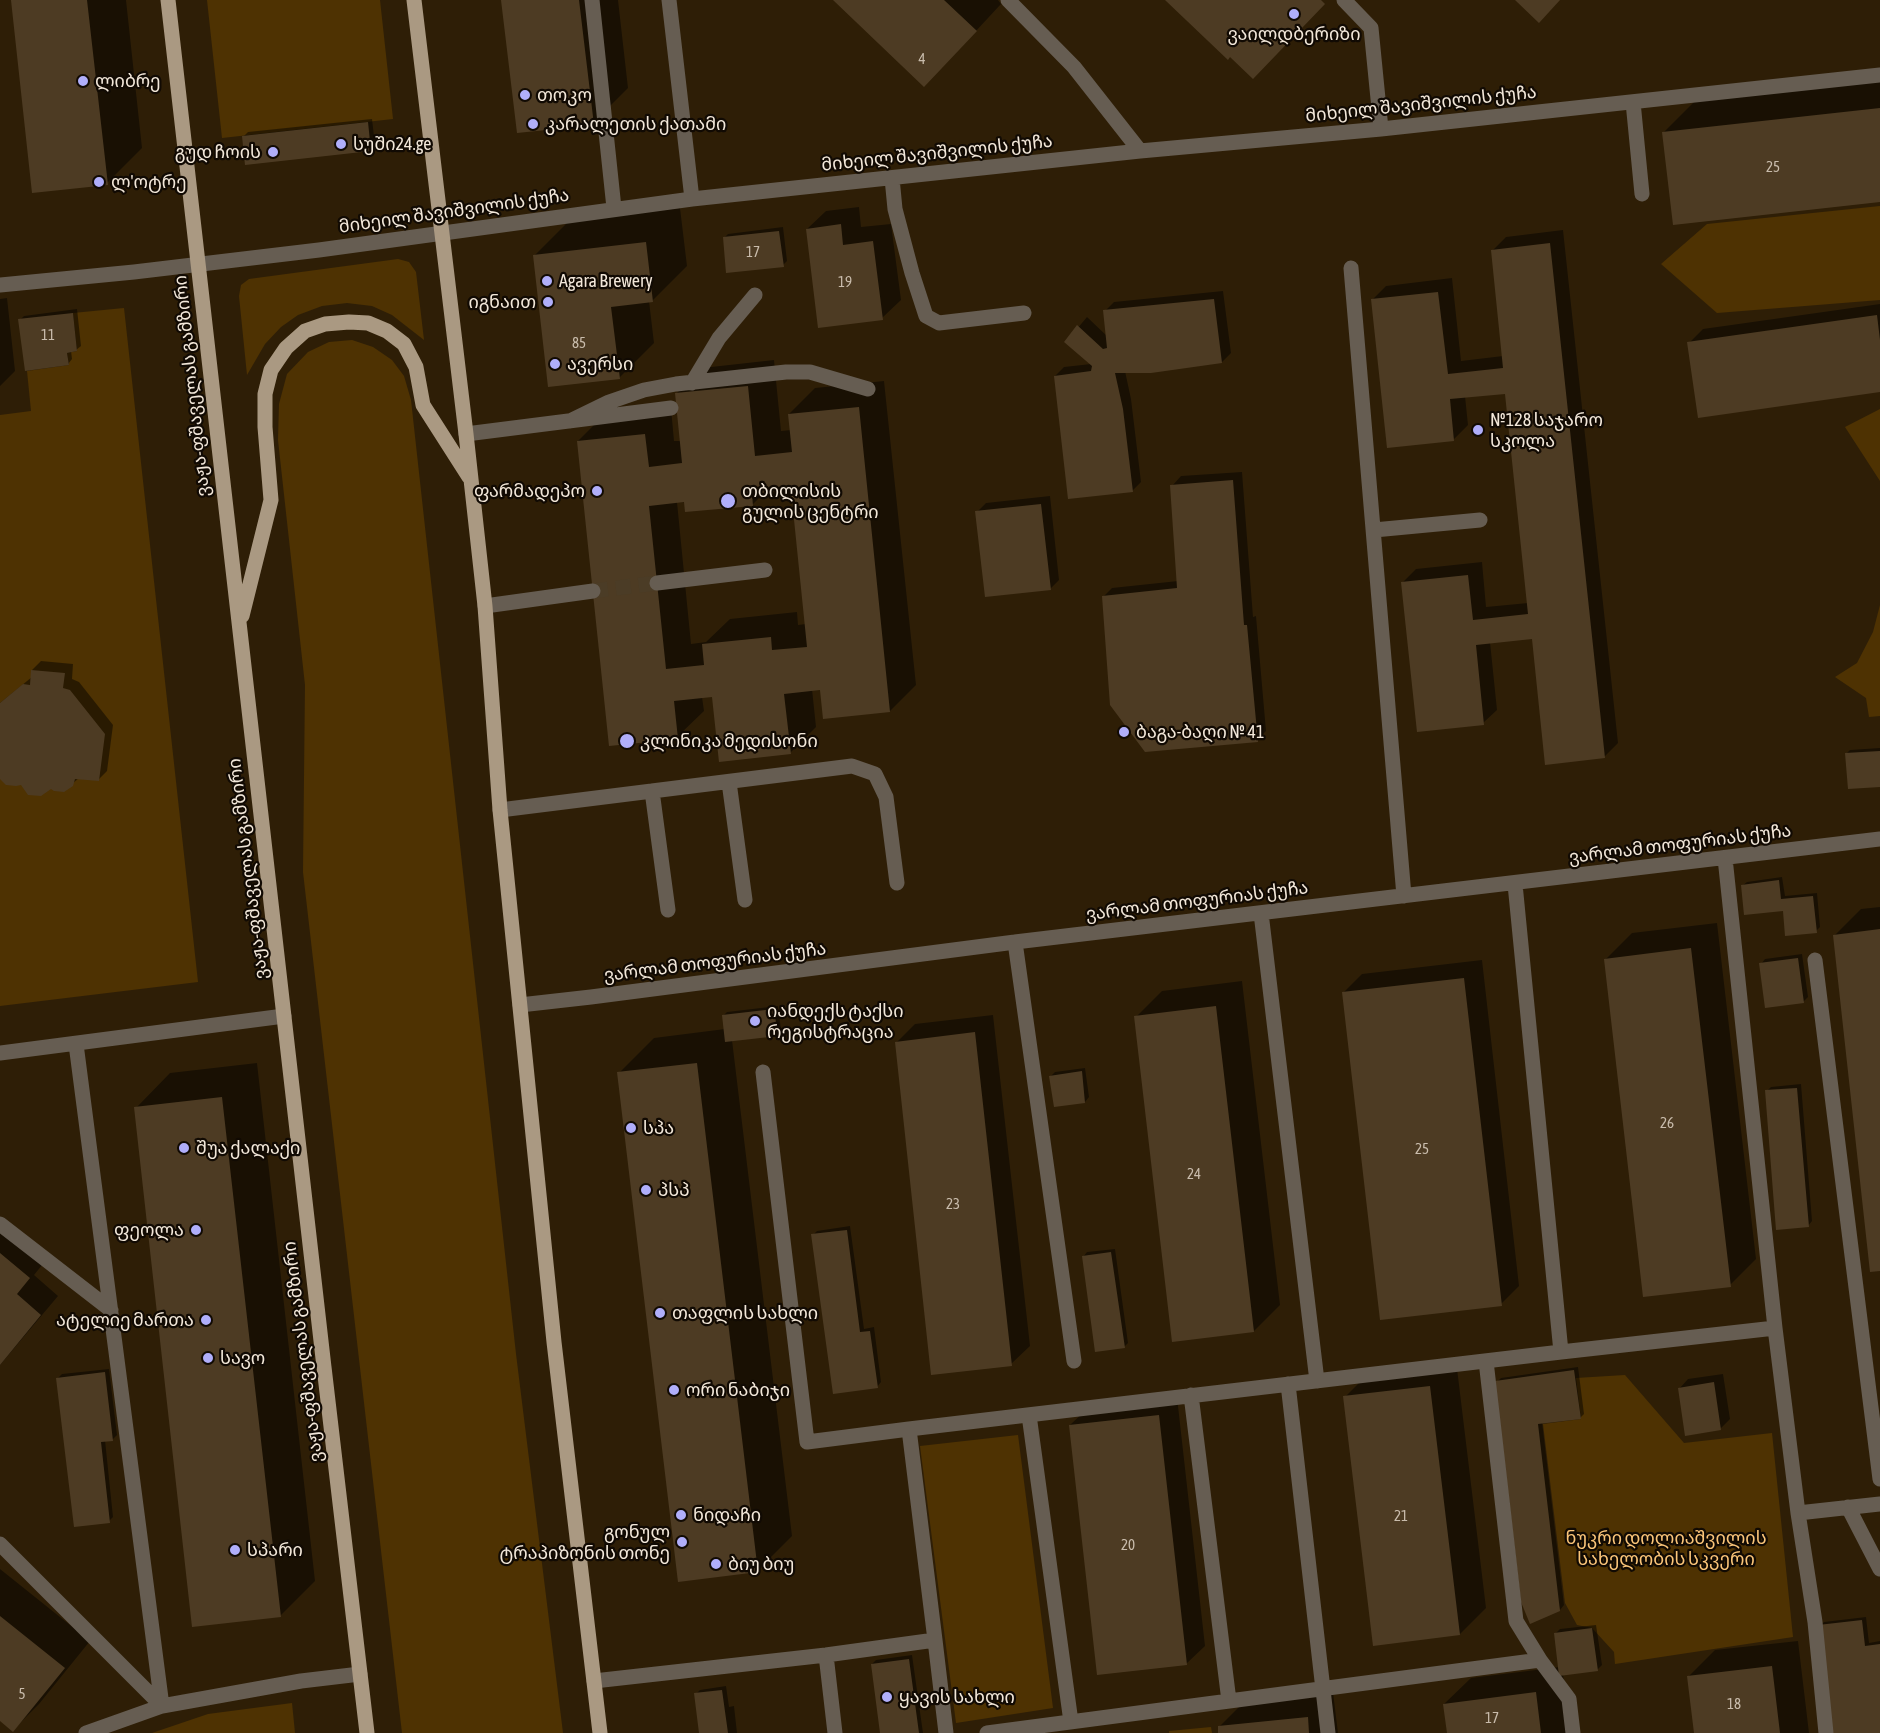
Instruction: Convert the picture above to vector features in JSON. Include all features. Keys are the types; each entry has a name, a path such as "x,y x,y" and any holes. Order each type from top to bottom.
{"main road":[{"name":"ვაჟა-ფშაველას გამზირი","path":"168,0 367,1733"},
{"path":"414,0 485,606 500,810 554,1342 600,1733"},
{"path":"239,626 271,500 265,427 265,394 271,370 286,348 305,331 325,324 368,323 387,331 404,344 416,367 423,405 471,479"}],"street":[{"path":"592,0 614,208"},
{"path":"669,0 692,199"},
{"path":"1008,0 1074,67 1140,151"},
{"path":"1344,0 1371,28 1381,129"},
{"name":"მიხეილ შავიშვილის ქუჩა","path":"0,281 198,264 692,199 1140,151 1381,129 1880,75"},
{"path":"1633,102 1642,194"},
{"path":"892,178 895,209 926,316 939,323 1024,313"},
{"path":"1351,268 1404,896"},
{"path":"692,383 719,338 754,295"},
{"path":"570,421 609,402 644,390 786,372 810,372 868,389"},
{"path":"466,434 671,408"},
{"path":"1374,530 1480,520"},
{"path":"657,583 765,570"},
{"path":"485,606 593,591"},
{"path":"500,810 852,766 875,774 886,796 897,884"},
{"path":"729,782 745,900"},
{"path":"652,792 668,910"},
{"name":"ვარლამ თოფურიას ქუჩა","path":"520,1005 1015,942 1880,839"},
{"path":"1725,858 1775,1329 1798,1513 1815,1622 1826,1733"},
{"path":"1515,884 1561,1352"},
{"path":"1261,913 1317,1381"},
{"path":"1015,942 1074,1361"},
{"path":"1815,960 1880,1479"},
{"path":"0,1053 284,1016"},
{"path":"76,1044 162,1706"},
{"path":"763,1072 807,1442 1191,1395 1775,1329"},
{"path":"0,1224 111,1310"},
{"path":"1486,1362 1516,1621 1540,1660 1569,1699 1573,1733"},
{"path":"1288,1384 1328,1733"},
{"path":"1191,1395 1229,1701"},
{"path":"1029,1415 1071,1722"},
{"path":"909,1429 946,1733"},
{"path":"1798,1513 1880,1504"},
{"path":"1848,1508 1880,1569"},
{"path":"0,1544 162,1706"},
{"path":"594,1682 935,1640"},
{"path":"826,1655 835,1733"},
{"path":"987,1733 1540,1660"},
{"path":"86,1733 162,1706 301,1681 360,1674"}],"green space":[{"path":"207,0 380,0 393,119 222,138"},
{"path":"1880,206 1880,300 1717,313 1661,264 1707,224"},
{"path":"398,259 409,262 416,272 424,340 392,315 372,306 347,303 322,306 298,315 281,327 265,344 247,375 239,296 241,285 249,279"},
{"path":"124,308 198,982 0,1006 0,415 31,411 27,371 69,365 67,353 77,351 73,313"},
{"path":"352,340 373,347 392,360 404,376 411,400 516,1354 563,1733 402,1733 303,872 305,685 278,440 279,404 287,374 308,352 329,342"},
{"path":"1880,409 1880,481 1845,427"},
{"path":"1880,605 1880,716 1869,717 1866,698 1835,677 1857,663 1873,632"},
{"name":"ნუკრი დოლიაშვილის სახელობის სკვერი","path":"1625,1375 1684,1443 1772,1433 1793,1637 1615,1664 1614,1652 1592,1628 1577,1625 1565,1603 1543,1424 1581,1419 1576,1378"},
{"path":"1018,1435 1053,1708 956,1723 920,1446"},
{"path":"292,1703 295,1733 152,1733 208,1714"},
{"path":"1211,1727 1212,1733 1169,1733 1169,1731"}],"building":[{"path":"11,0 87,0 108,185 32,193"},
{"path":"501,0 579,0 594,125 517,133"},
{"path":"833,0 944,0 977,31 924,87"},
{"path":"1165,0 1321,0 1325,4 1253,79 1230,57 1228,60"},
{"path":"1515,0 1560,0 1539,23"},
{"path":"1880,108 1880,202 1673,225 1662,132"},
{"path":"368,122 371,151 245,165 242,136"},
{"path":"841,224 843,245 873,241 883,320 818,328 806,229"},
{"path":"779,231 784,267 726,273 723,237"},
{"path":"646,242 653,302 611,307 620,379 548,387 533,255"},
{"path":"1550,243 1605,758 1545,765 1532,639 1476,645 1484,725 1417,732 1401,582 1468,575 1473,620 1528,614 1505,394 1450,399 1454,441 1387,448 1371,299 1438,292 1448,374 1503,368 1491,250"},
{"path":"1214,299 1222,363 1151,373 1115,373 1123,409 1133,492 1068,499 1054,376 1091,371 1092,366 1064,342 1077,325 1103,349 1107,348 1103,310"},
{"path":"73,313 77,351 67,353 69,365 25,371 18,319"},
{"path":"1877,315 1880,340 1880,392 1698,418 1687,342"},
{"path":"748,386 755,456 792,452 788,414 859,407 890,712 823,719 820,690 784,694 791,754 719,762 712,697 674,701 678,739 609,746 577,441 645,434 649,467 682,463 675,393","holes":["791,490 807,647 772,650 771,637 702,644 704,665 666,669 649,506 684,502 685,512 753,506 752,494"]},
{"path":"1233,480 1244,625 1247,625 1258,742 1145,752 1110,705 1102,596 1177,588 1170,485"},
{"path":"1041,504 1051,590 985,597 975,511"},
{"path":"31,670 65,673 63,688 70,690 105,734 99,781 75,779 73,786 64,792 51,789 41,796 28,795 21,785 6,785 0,779 0,703 23,684 30,685"},
{"path":"1880,751 1880,787 1848,789 1845,753"},
{"path":"1779,880 1781,899 1813,896 1817,933 1785,936 1783,911 1744,915 1741,885"},
{"path":"1880,929 1880,1271 1870,1272 1833,935"},
{"path":"1691,948 1731,1287 1643,1297 1604,959"},
{"path":"1798,958 1804,1003 1765,1008 1759,963"},
{"path":"1464,978 1502,1306 1380,1320 1342,992"},
{"path":"1216,1006 1254,1332 1172,1342 1134,1016"},
{"path":"774,1009 778,1036 725,1042 722,1015"},
{"path":"975,1032 1012,1366 931,1375 895,1042"},
{"path":"697,1063 758,1572 678,1582 617,1072"},
{"path":"1082,1071 1085,1103 1054,1107 1049,1076"},
{"path":"1797,1088 1809,1227 1776,1230 1765,1090"},
{"path":"222,1097 281,1617 192,1627 134,1107"},
{"path":"847,1230 860,1332 870,1331 878,1388 833,1394 811,1234"},
{"path":"1111,1252 1125,1348 1095,1352 1082,1256"},
{"path":"0,1253 30,1278 17,1294 41,1315 0,1365"},
{"path":"1574,1370 1581,1419 1538,1424 1560,1611 1530,1624 1521,1602 1495,1381"},
{"path":"105,1372 113,1441 101,1442 110,1523 74,1527 56,1378"},
{"path":"1714,1382 1721,1430 1685,1436 1678,1388"},
{"path":"1430,1386 1460,1635 1373,1646 1343,1396"},
{"path":"1159,1415 1187,1665 1097,1675 1069,1425"},
{"path":"0,1616 65,1668 13,1732 0,1721"},
{"path":"1862,1620 1865,1646 1880,1644 1880,1733 1830,1733 1818,1625"},
{"path":"1592,1628 1598,1671 1559,1676 1554,1633"},
{"path":"909,1659 919,1733 880,1733 871,1664"},
{"path":"1772,1666 1780,1733 1694,1733 1687,1676"},
{"path":"722,1690 728,1733 699,1733 694,1693"},
{"path":"1536,1692 1541,1733 1447,1733 1443,1704"},
{"path":"1308,1717 1309,1733 1218,1733 1218,1726"}],"tunnel":[{"path":"593,591 657,583"}],"place":[{"name":"ვაილდბერიზი","path":"1294,14"},
{"name":"ლიბრე","path":"83,81"},
{"name":"თოკო","path":"525,95"},
{"name":"კარალეთის ქათამი","path":"533,124"},
{"name":"სუში24.ge","path":"341,144"},
{"name":"გუდ ჩოის","path":"273,152"},
{"name":"ლ'ოტრე","path":"99,182"},
{"name":"Agara Brewery","path":"547,281"},
{"name":"იგნაით","path":"548,302"},
{"name":"ავერსი","path":"555,364"},
{"name":"№128 საჯარო სკოლა","path":"1478,430"},
{"name":"ფარმადეპო","path":"597,491"},
{"name":"თბილისის გულის ცენტრი","path":"728,501"},
{"name":"ბაგა-ბაღი № 41","path":"1124,732"},
{"name":"კლინიკა მედისონი","path":"627,741"},
{"name":"იანდექს ტაქსი რეგისტრაცია","path":"755,1021"},
{"name":"სპა","path":"631,1128"},
{"name":"შუა ქალაქი","path":"184,1148"},
{"name":"პსპ","path":"646,1190"},
{"name":"ფეოლა","path":"196,1230"},
{"name":"თაფლის სახლი","path":"660,1313"},
{"name":"ატელიე მართა","path":"206,1320"},
{"name":"სავო","path":"208,1358"},
{"name":"ორი ნაბიჯი","path":"674,1390"},
{"name":"ნიდაჩი","path":"681,1515"},
{"name":"გონულ ტრაპიზონის თონე","path":"682,1542"},
{"name":"სპარი","path":"235,1550"},
{"name":"ბიუ ბიუ","path":"716,1564"},
{"name":"ყავის სახლი","path":"887,1697"}]}
